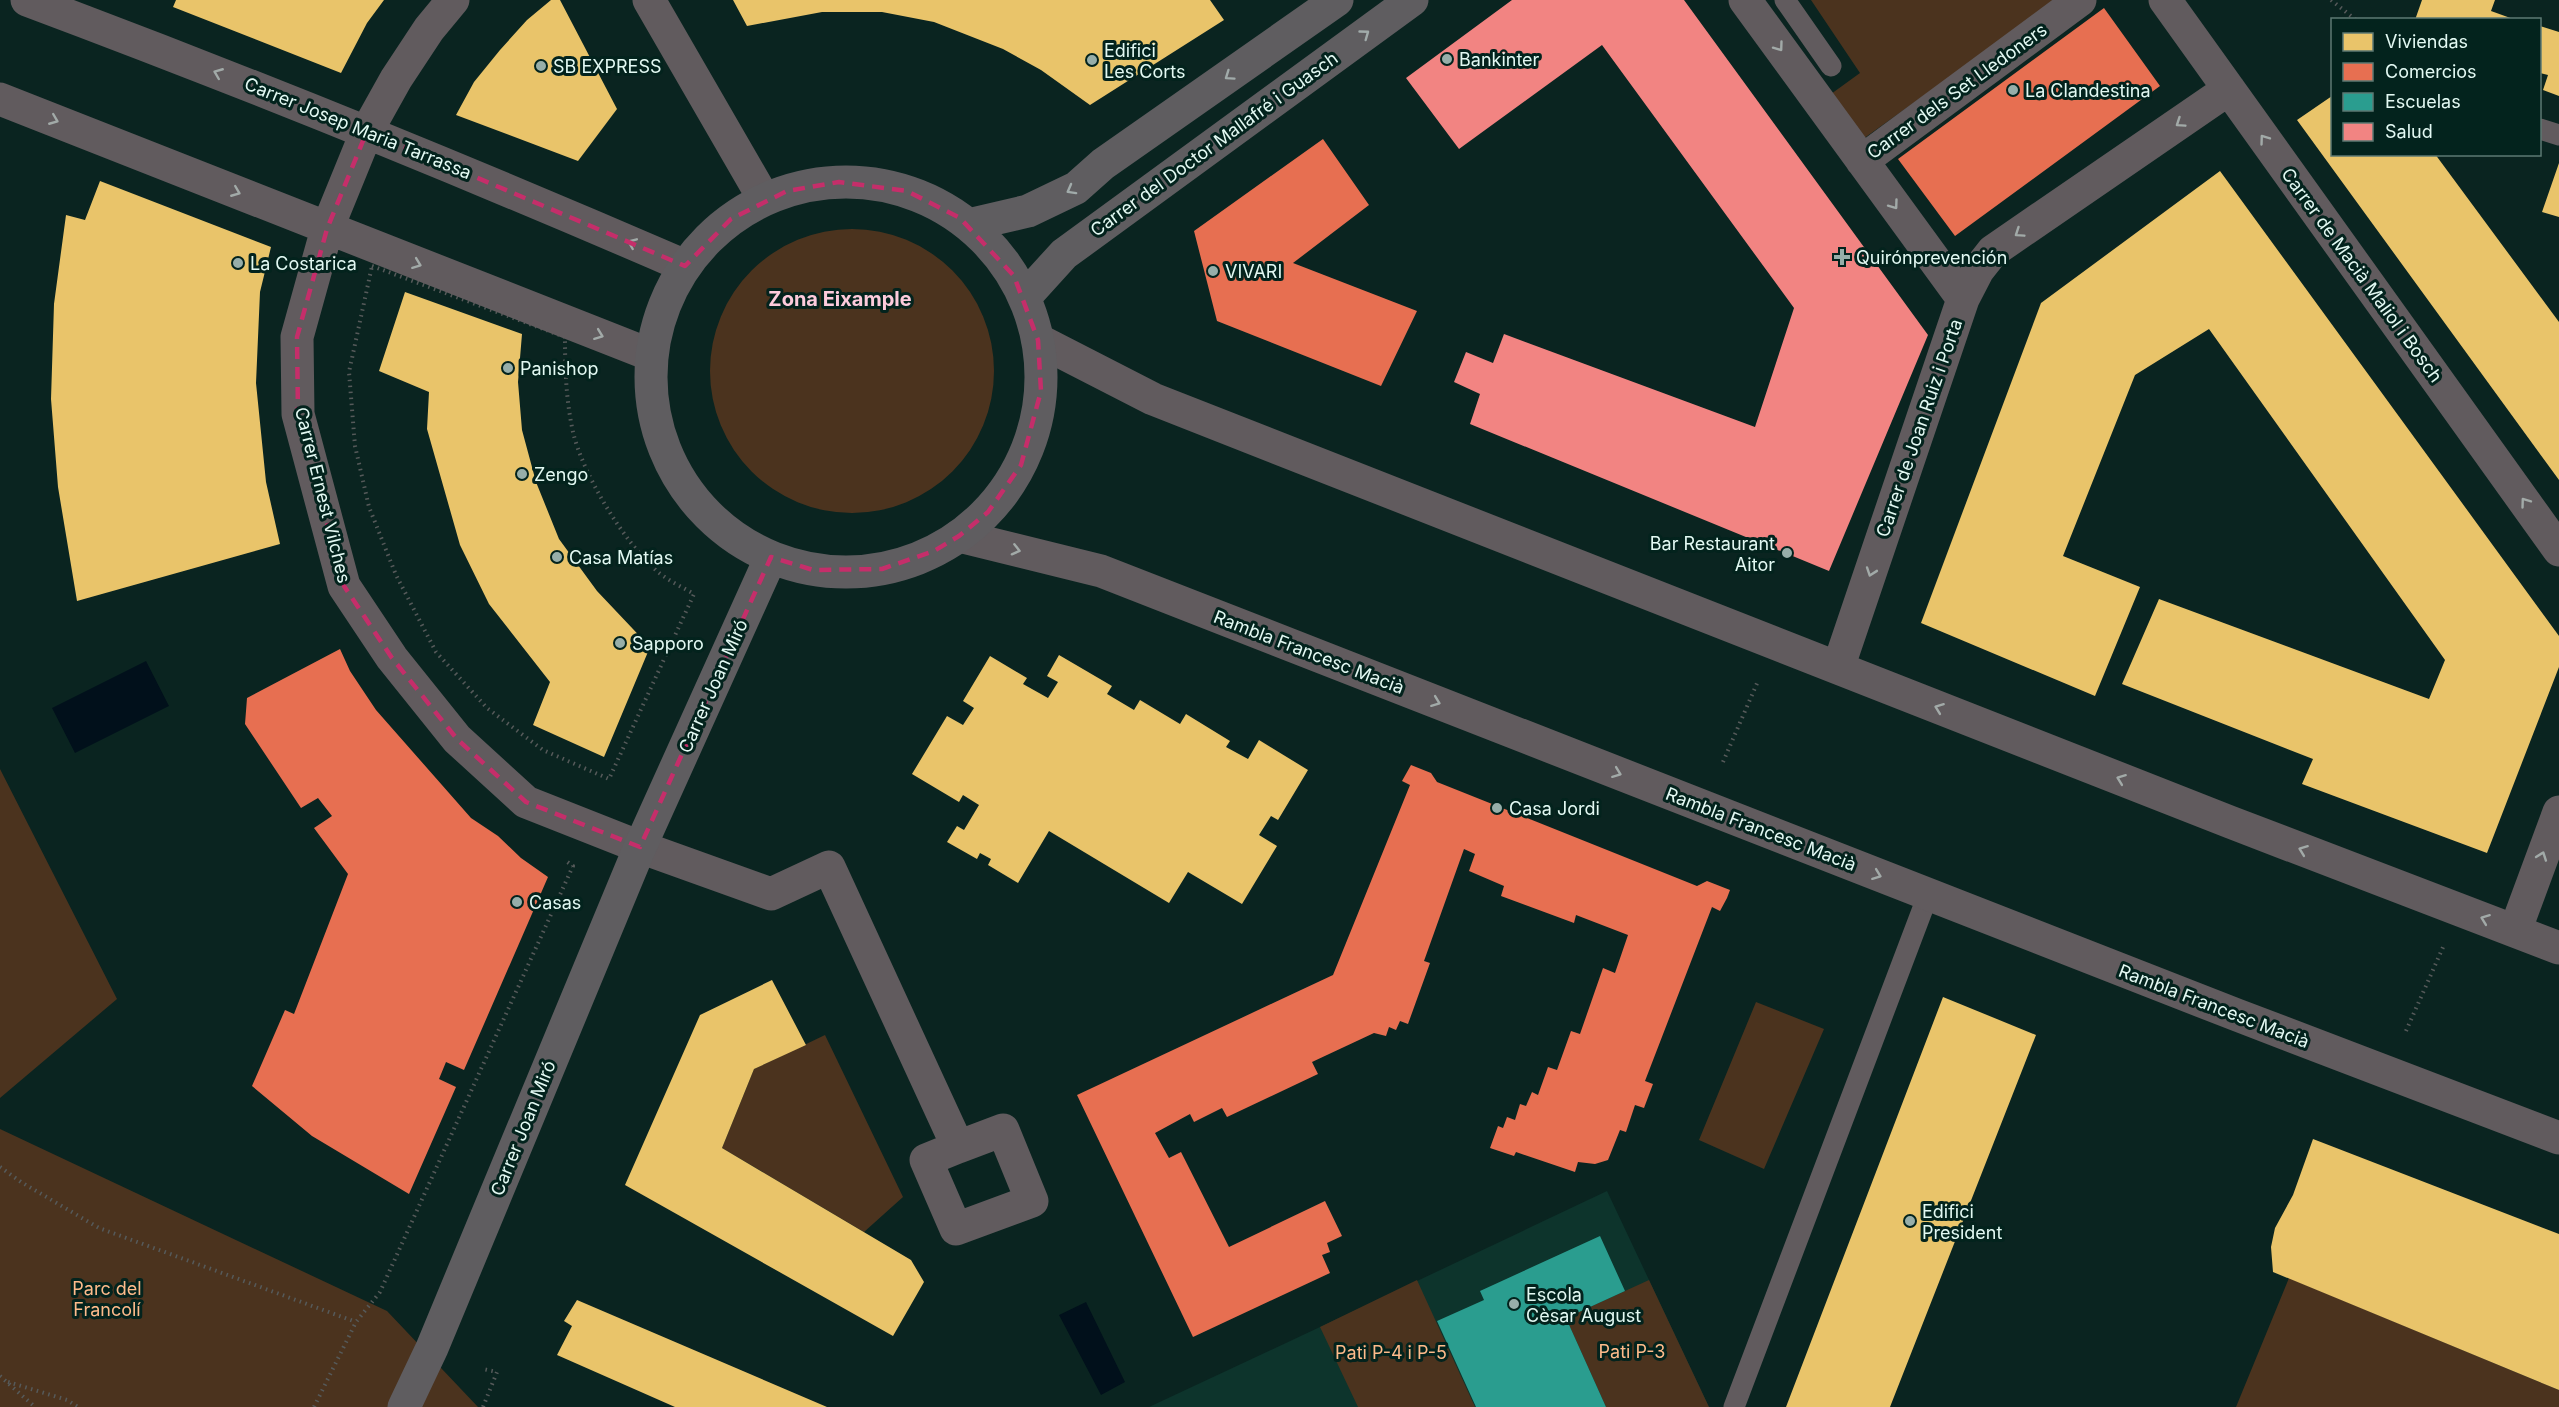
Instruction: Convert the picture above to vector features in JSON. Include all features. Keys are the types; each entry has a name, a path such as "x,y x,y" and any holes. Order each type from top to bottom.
{"street":[{"name":"Carrer Josep Maria Tarrassa","path":"27,0 367,131 685,266"},
{"name":"Carrer Ernest Vilches","path":"453,0 429,29 396,79 367,131 327,228 297,337 298,414 344,585 392,658 457,739 526,802 640,847"},
{"path":"649,0 764,199"},
{"path":"968,225 1028,211 1076,188 1103,164 1337,0"},
{"name":"Carrer del Doctor Mallafré i Guasch","path":"1024,297 1064,254 1412,0"},
{"name":"Carrer de Joan Ruiz i Porta","path":"1745,0 1963,299 1838,668"},
{"name":"Carrer dels Set Lledoners","path":"1862,161 2080,0"},
{"name":"Carrer de Macià Maliol i Bosch","path":"2165,0 2559,550"},
{"path":"1963,299 1978,270 1993,251 2229,89"},
{"path":"0,99 651,355"},
{"path":"839,182 870,183 908,191 942,206 968,225 999,255 1014,276 1024,297 1038,340 1042,369 1041,391 1030,443 1021,465 988,512 959,536 925,555 882,569 851,572 813,570 771,557 741,542 708,517 674,471 661,444 655,423 650,382 651,355 662,309 685,266 709,237 731,219 764,199 810,185 839,182"},
{"path":"1038,340 1153,399 2230,822 2559,948"},
{"name":"Rambla Francesc Macià","path":"959,536 1101,571 1928,895 2559,1138"},
{"name":"Carrer Joan Miró","path":"404,1407 432,1348 640,847 771,557"},
{"path":"2515,931 2559,812"},
{"path":"640,847 771,894 829,867 958,1147"}],"lane":[{"path":"1785,0 1831,66"},
{"path":"2541,129 2559,135"},
{"path":"1734,1407 1928,895"}],"path":[{"path":"2331,0 2354,18"},
{"path":"372,266 565,337 564,381 574,435 598,492 622,531 658,572 694,594 609,779 543,750 487,708 436,652 396,574 369,507 355,446 349,372 372,266"},
{"path":"1723,762 1758,681"},
{"path":"2406,1031 2444,945"},
{"path":"0,1167 99,1228 356,1322 314,1407"},
{"path":"483,1369 497,1372 483,1407"},
{"path":"0,1376 35,1407"},
{"path":"8,1382 67,1400 78,1407"}],"highlighted area":[{"path":"367,131 685,266 731,219 787,191 839,182 907,191 960,218 1014,276 1038,340 1041,391 1021,465 988,512 959,536 934,551 882,569 813,570 771,557 640,847 526,802 457,739 392,658 344,586 298,414 297,337 327,229"}],"shaded area":[{"name":"Escola Cèsar August","path":"1607,1191 1709,1407 1149,1407 1320,1327"}],"green space":[{"path":"1811,0 2058,0 1863,139 1831,94 1860,73"},
{"path":"852,229 880,232 906,240 931,253 952,271 970,292 983,317 991,343 994,371 991,399 983,425 970,450 952,471 931,489 906,502 880,510 852,513 824,510 798,502 773,489 752,471 734,450 721,425 713,399 710,371 713,343 721,317 734,292 752,271 773,253 798,240 824,232"},
{"path":"0,769 117,999 0,1098"},
{"path":"1756,1002 1824,1029 1764,1169 1699,1140"},
{"path":"825,1035 903,1197 864,1232 722,1148 754,1069"},
{"name":"Parc del Francolí","path":"0,1129 387,1311 478,1407 0,1407"},
{"path":"2289,1278 2559,1390 2559,1407 2236,1407"},
{"name":"Pati P-4 i P-5","path":"1417,1280 1475,1407 1358,1407 1320,1327"},
{"name":"Pati P-3","path":"1649,1280 1709,1407 1606,1407 1566,1318"}],"water":[{"path":"146,661 169,706 75,753 52,708"},
{"path":"1086,1302 1125,1382 1101,1395 1059,1315"}],"building: Viviendas":[{"path":"176,0 384,0 367,23 341,73 173,7"},
{"name":"SB EXPRESS","path":"551,0 560,0 617,109 578,161 456,115 474,82 500,50 527,20"},
{"name":"Edifici Les Corts","path":"733,0 1210,0 1224,20 1090,105 1041,70 1003,49 934,22 882,12 822,12 747,26"},
{"path":"2422,0 2495,0 2491,11 2510,18 2416,18"},
{"path":"2541,26 2559,32 2559,96 2543,90 2548,75 2541,73"},
{"path":"2331,97 2331,156 2436,156 2559,322 2559,480 2297,120"},
{"path":"2559,163 2559,217 2542,212"},
{"path":"2220,171 2559,636 2559,667 2487,853 2302,784 2313,759 2122,684 2159,599 2429,699 2445,660 2209,329 2135,375 2063,556 2140,587 2095,696 1921,623 2041,303"},
{"path":"100,181 271,247 260,292 256,383 266,482 280,544 77,601 58,487 51,399 54,304 66,215 85,220"},
{"path":"405,292 522,334 518,382 522,430 536,482 559,539 597,591 650,647 604,757 533,725 550,682 489,604 460,545 427,429 429,392 379,371"},
{"path":"1059,655 1112,686 1107,694 1134,710 1140,700 1180,724 1186,714 1230,741 1226,747 1248,759 1259,740 1308,770 1278,820 1271,816 1259,835 1277,846 1242,904 1188,872 1169,903 1049,831 1018,883 988,865 991,859 980,853 977,859 947,842 957,826 964,830 979,805 963,795 959,802 912,774 947,716 963,725 974,708 963,701 990,656 1027,678 1023,684 1048,698 1058,682 1047,676"},
{"path":"772,980 806,1045 754,1069 722,1148 911,1260 924,1282 893,1336 625,1185 700,1015"},
{"name":"Edifici President","path":"1943,997 2036,1035 1890,1407 1786,1407"},
{"path":"2313,1139 2559,1234 2559,1390 2273,1272 2271,1247 2275,1228 2293,1195"},
{"path":"577,1300 827,1407 675,1407 557,1355 572,1326 564,1321"}],"building: Comercios":[{"path":"2104,8 2160,86 1955,236 1898,159"},
{"path":"1323,139 1369,205 1293,263 1417,311 1381,386 1217,321 1194,231"},
{"path":"340,649 350,671 376,710 471,818 498,836 521,858 548,877 464,1070 446,1062 439,1079 456,1087 409,1194 312,1136 252,1086 285,1010 294,1014 348,874 314,828 332,816 318,798 301,808 245,724 247,698"},
{"path":"1411,765 1431,773 1437,782 1697,886 1707,881 1730,890 1727,898 1720,911 1712,907 1645,1081 1653,1084 1644,1108 1635,1105 1626,1132 1620,1130 1608,1160 1595,1164 1578,1162 1575,1172 1516,1152 1514,1156 1490,1148 1498,1126 1503,1128 1507,1117 1515,1120 1520,1104 1526,1106 1532,1092 1538,1095 1548,1067 1557,1070 1571,1031 1580,1034 1603,968 1615,973 1628,935 1576,915 1574,923 1501,896 1504,886 1469,871 1475,854 1464,849 1424,961 1430,963 1408,1024 1400,1021 1396,1030 1389,1027 1386,1036 1374,1033 1312,1062 1318,1074 1227,1117 1222,1108 1194,1122 1190,1114 1155,1133 1169,1158 1181,1152 1229,1247 1325,1201 1342,1236 1327,1243 1330,1252 1322,1255 1330,1273 1193,1337 1077,1095 1333,975 1410,785 1402,781"}],"building: Escuelas":[{"path":"1600,1236 1625,1291 1566,1318 1606,1407 1476,1407 1437,1321 1484,1300 1480,1291"}],"building: Salud":[{"path":"1512,0 1684,0 1928,335 1829,571 1470,424 1480,394 1454,382 1466,352 1493,363 1504,334 1755,427 1794,308 1602,45 1459,149 1406,78"}],"place":[{"name":"Bankinter","path":"1447,59"},
{"name":"Edifici Les Corts","path":"1092,60"},
{"name":"SB EXPRESS","path":"541,66"},
{"name":"La Clandestina","path":"2013,90"},
{"name":"Quirónprevención","path":"1842,257"},
{"name":"La Costarica","path":"238,263"},
{"name":"VIVARI","path":"1213,271"},
{"name":"Panishop","path":"508,368"},
{"name":"Zengo","path":"522,474"},
{"name":"Bar Restaurant Aitor","path":"1787,553"},
{"name":"Casa Matías","path":"557,557"},
{"name":"Sapporo","path":"620,643"},
{"name":"Casa Jordi","path":"1497,808"},
{"name":"Casas","path":"517,902"},
{"name":"Edifici President","path":"1910,1221"},
{"name":"Escola Cèsar August","path":"1514,1304"}],"district":[{"name":"Zona Eixample","path":"840,299"}]}
